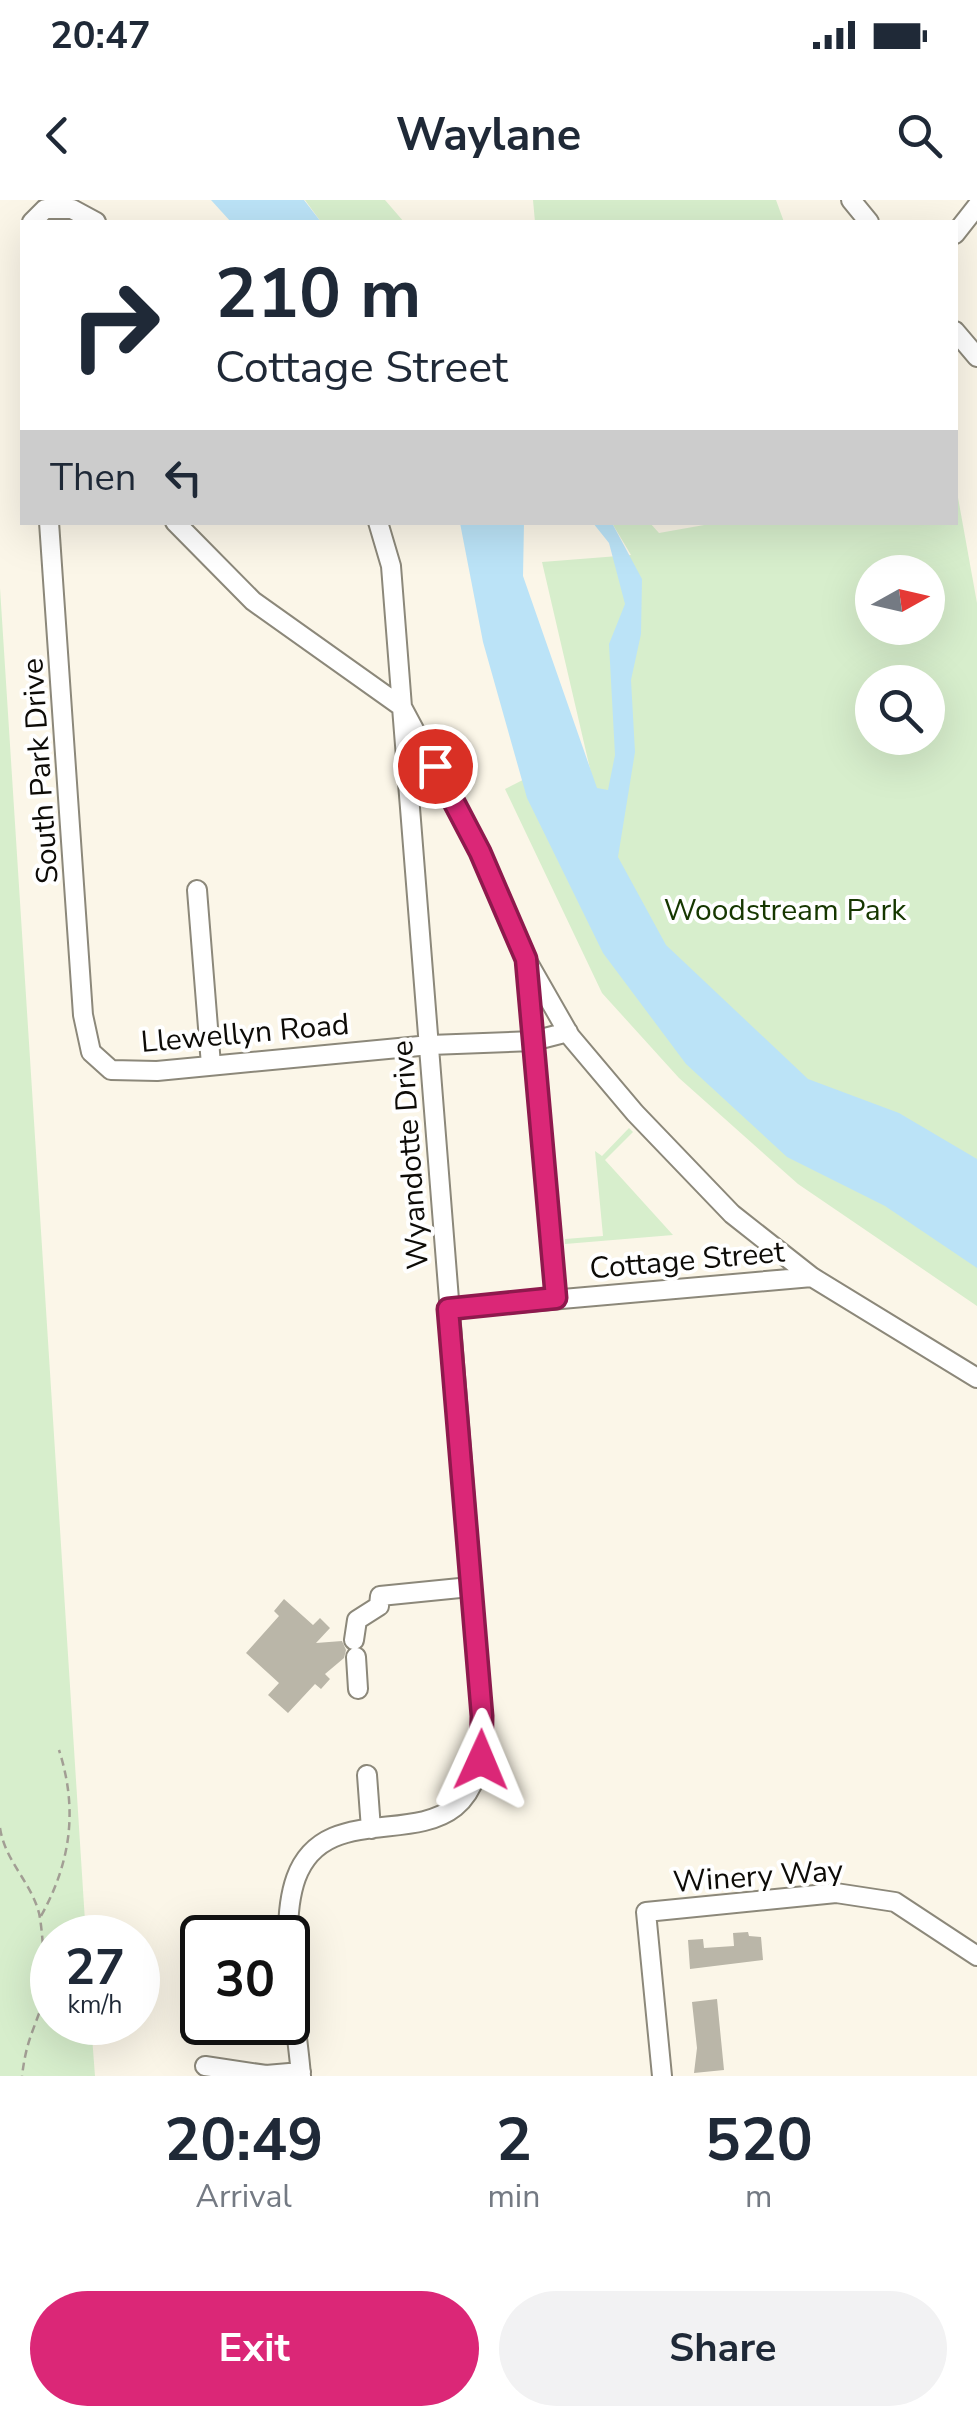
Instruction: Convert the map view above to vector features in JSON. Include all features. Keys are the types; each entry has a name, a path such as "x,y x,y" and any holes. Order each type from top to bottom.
{"street":[{"path":"851,200 867,220"},
{"path":"958,230 977,206"},
{"path":"33,220 45,210 72,209 92,220"},
{"path":"958,335 977,357"},
{"name":"South Park Drive","path":"50,525 83,1015"},
{"path":"178,525 253,602 402,708 480,852 526,959 568,1032 634,1113 732,1214 812,1276 977,1378"},
{"name":"Wyandotte Drive","path":"301,2074 290,1939 297,1875 308,1855 338,1834 408,1826 450,1812 477,1775 483,1739 392,566 379,525"},
{"path":"197,890 210,1065"},
{"path":"526,959 556,1298"},
{"name":"Llewellyn Road","path":"83,1015 90,1052 111,1070 210,1065 430,1044 533,1041 568,1032"},
{"name":"Cottage Street","path":"448,1309 812,1276"},
{"path":"358,1689 357,1620 379,1606 380,1596 470,1586"},
{"path":"367,1775 372,1829"},
{"name":"Winery Way","path":"662,2076 646,1912 836,1893 895,1902 977,1956"},
{"path":"205,2066 266,2075 301,2074"}],"path":[{"path":"41,1915 59,1884 70,1832 71,1787 59,1750"},
{"path":"0,1828 2,1844 33,1896 39,1915"},
{"path":"22,2076 30,2029"}],"green space":[{"path":"305,200 385,200 402,220 320,220"},
{"path":"533,200 776,200 783,220 535,220"},
{"name":"Woodstream Park","path":"958,498 977,603 977,1306 798,1184 679,1078 602,993 505,789 568,757 594,786 542,562 631,555 613,525 652,525 659,533 704,525 958,525"},
{"path":"0,588 85,1915 30,1915 30,2045 93,2045 95,2076 0,2076"},
{"path":"629,1128 633,1132 605,1160 673,1235 565,1244 565,1239 603,1236 595,1151 602,1156"}],"water":[{"path":"211,200 304,200 319,220 229,220"},
{"path":"460,525 524,525 523,576 597,788 608,790 615,755 609,644 625,604 609,543 595,525 613,525 642,579 641,634 631,680 635,752 618,857 666,945 808,1079 899,1113 977,1159 977,1268 885,1206 787,1157 686,1064 603,953 527,798 483,642"}],"building":[{"path":"284,1599 313,1625 320,1618 330,1628 316,1643 342,1641 346,1650 344,1658 325,1674 330,1679 321,1689 315,1684 288,1713 268,1695 279,1683 246,1653 279,1616 274,1611"},
{"path":"748,1932 749,1936 761,1937 763,1960 690,1969 688,1940 703,1939 704,1948 734,1946 733,1933"},
{"path":"717,1999 724,2070 694,2073 697,2048 692,2002"}],"route":[{"path":"435,766 480,852 526,959 556,1298 448,1309 482,1716 481,1760"}]}
